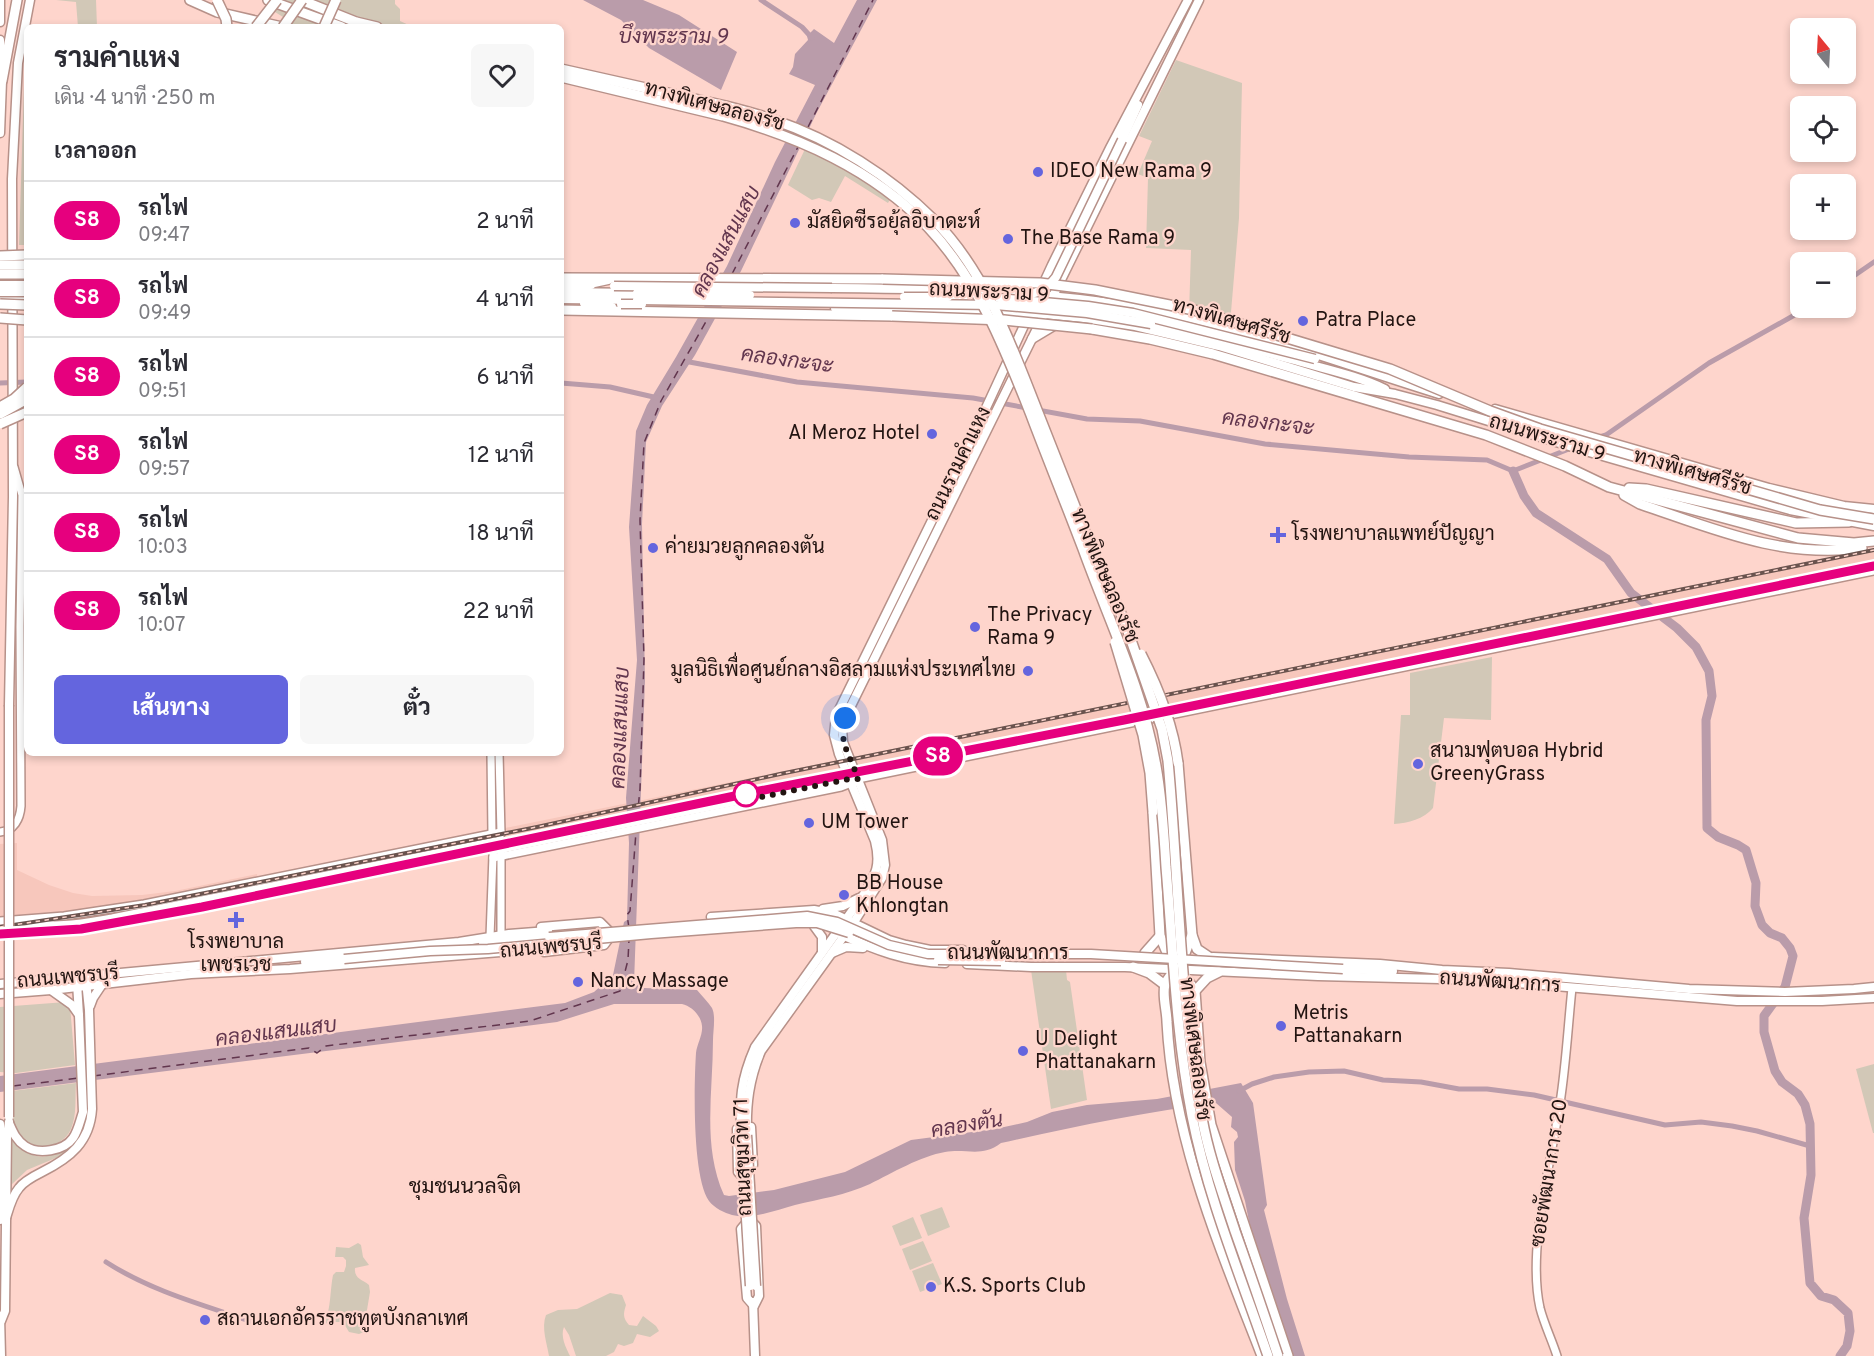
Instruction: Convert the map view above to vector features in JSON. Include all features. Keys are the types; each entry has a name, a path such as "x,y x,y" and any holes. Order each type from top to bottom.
{"highway":[{"path":"2,81 17,0"},
{"path":"190,0 217,12 267,24"},
{"path":"216,0 227,24"},
{"path":"268,0 334,24"},
{"path":"258,24 277,0"},
{"path":"284,24 302,0 364,24"},
{"path":"325,24 336,0"},
{"name":"ทางพิเศษฉลองรัช","path":"564,70 726,106 775,120 852,156 898,188 934,221 965,259 991,302 1013,349 1097,562 1124,620 1162,729 1168,761 1186,1005 1202,1119 1210,1154 1278,1356"},
{"name":"ทางพิเศษฉลองรัช","path":"564,79 723,116 768,129 848,164 892,194 927,225 956,261 982,303 1006,352 1137,689 1156,766 1182,1057 1192,1119 1217,1208 1268,1356"},
{"path":"0,256 24,255"},
{"path":"0,265 24,265"},
{"path":"0,277 24,277"},
{"name":"ทางพิเศษศรีรัช","path":"564,278 994,280 1084,289 1154,301 1236,321 1360,359 1549,432 1820,510 1874,519"},
{"path":"0,304 24,306"},
{"name":"ทางพิเศษศรีรัช","path":"564,310 972,318 1032,322 1121,333 1214,354 1486,435 1565,466 1609,487 1798,538 1874,543"},
{"path":"0,318 24,320"},
{"path":"0,407 24,390"},
{"path":"0,414 24,401"},
{"path":"0,424 24,413"},
{"path":"1609,487 1646,489 1796,523 1849,522"},
{"path":"1609,487 1640,504 1747,540 1777,547 1846,550 1874,543"},
{"path":"1104,608 1143,735 1150,773 1160,936 1168,955"},
{"path":"1124,620 1157,686 1172,728 1178,763 1192,935 1197,948 1209,957"},
{"path":"1184,956 1192,935"},
{"path":"1145,953 1160,936"},
{"path":"1129,967 1149,973 1165,990 1195,992"},
{"path":"1262,1356 1216,1240 1200,1192 1183,1126 1174,1081 1165,990 1178,971 1195,992 1200,1062 1211,1125 1288,1356"},
{"path":"1195,992 1207,978 1219,972"}],"main road":[{"path":"0,0 0,22"},
{"path":"25,24 30,0"},
{"name":"ถนนรามคำแหง","path":"1004,382 1020,335 1052,265 1111,146 1188,0"},
{"name":"ถนนรามคำแหง","path":"853,781 843,742 842,728 849,708 866,677 986,417 1054,296 1200,0"},
{"path":"1,1356 1,1318 5,1311 3,1219 7,1135 9,705 16,592 11,396 12,179 18,63 24,32"},
{"path":"0,40 2,81 0,133"},
{"path":"1001,295 1030,295 1048,286 1056,277 1122,140 1146,81"},
{"path":"1,115 5,117 15,115"},
{"path":"12,247 24,261"},
{"path":"1001,295 1041,278 1052,265"},
{"path":"1065,273 1074,289 1091,301"},
{"path":"0,277 24,277"},
{"path":"584,303 609,307 688,308 696,303 698,297 695,284 689,281 608,280 585,285"},
{"path":"0,285 24,285"},
{"name":"ถนนพระราม 9","path":"564,285 832,288 1001,295 1088,306 1133,313 1314,362 1373,383 1395,394"},
{"path":"0,292 24,292"},
{"name":"ถนนพระราม 9","path":"564,292 1039,295 1154,311 1216,324 1406,383 1769,488 1844,507 1874,508"},
{"path":"0,297 24,297"},
{"name":"ถนนพระราม 9","path":"564,301 1010,312 1084,318 1219,346 1354,387 1395,394 1790,510 1874,526"},
{"name":"ถนนพระราม 9","path":"564,301 995,304 1132,320 1406,383"},
{"path":"12,313 24,307"},
{"path":"1154,311 1150,325 1155,331"},
{"path":"1010,312 1019,324 1020,335"},
{"path":"1031,339 1057,324 1084,318"},
{"path":"1675,477 1680,461"},
{"name":"ถนนรามคำแหง","path":"840,934 884,872 885,852 835,743 835,725 840,707 857,672 955,482"},
{"path":"857,672 866,677"},
{"path":"814,910 843,906 867,896"},
{"path":"867,896 864,915 865,924 870,931"},
{"name":"ถนนเพชรบุรี","path":"459,942 491,942 711,917 814,910 850,920"},
{"path":"732,925 745,915"},
{"name":"ถนนพัฒนาการ","path":"796,920 828,919 889,945 928,954 1091,954 1343,969 1442,970"},
{"name":"ถนนเพชรบุรี","path":"0,984 82,981 459,942 505,934 548,934 796,920"},
{"name":"ถนนเพชรบุรี","path":"256,970 288,963 430,951 489,949 796,920"},
{"name":"ถนนพัฒนาการ","path":"796,920 827,926 887,949 928,960 1091,964 1178,971 1480,980 1694,999 1765,1002 1874,998"},
{"name":"ถนนพัฒนาการ","path":"850,920 889,940 922,948 1145,953 1380,964 1442,970 1517,973 1689,989 1785,992 1874,988"},
{"path":"505,934 525,928 600,922 609,931 610,937 604,945 532,953 514,952"},
{"path":"640,931 732,925 756,930"},
{"path":"814,926 822,937 822,953"},
{"name":"ถนนเพชรบุรี","path":"0,994 51,990 82,981 103,983 191,974 336,966 712,933 814,926 840,934"},
{"name":"ถนนพัฒนาการ","path":"840,934 875,950 920,961 1024,967 1129,967"},
{"name":"ถนนสุขุมวิท 71","path":"755,1356 744,1135 745,1069 755,1047 822,953 840,934"},
{"name":"ถนนสุขุมวิท 71","path":"744,1094 761,1051 831,953 840,934"},
{"path":"831,953 852,946 875,950"},
{"path":"920,961 919,953 922,948"},
{"path":"1168,955 1178,971"},
{"path":"1178,971 1184,956"},
{"path":"6,1121 19,1141 32,1149 54,1149 67,1145 74,1137 87,1097 90,1047 89,1010 82,981"},
{"path":"3,1219 20,1186 79,1148 91,1120 80,1048 79,1015 82,981"},
{"path":"89,1010 93,998 103,983"},
{"path":"51,990 72,1005 79,1015"},
{"path":"744,1094 750,1102 753,1172 743,1177 738,1172 736,1106 744,1094"},
{"path":"750,1223 756,1226 759,1296 754,1303 747,1298 741,1229 742,1225 750,1223"}],"street":[{"path":"0,832 13,828 21,813 16,592 21,549 22,495 12,464"},
{"path":"493,854 1874,571"},
{"path":"490,937 493,854 491,756"},
{"path":"499,756 505,934"},
{"path":"0,921 64,916 144,904 501,836"},
{"name":"ซอยพัฒนาการ 20","path":"1557,1356 1540,1309 1537,1266 1549,1164 1560,1106 1572,988"}],"shaded area":[{"path":"56,0 96,0 97,24 78,24 76,2"},
{"path":"270,0 395,0 395,4 400,9 400,21 406,24 290,24 291,22 267,7"},
{"path":"1176,60 1242,83 1239,218 1230,324 1189,314 1191,250 1146,248 1148,178 1138,174 1152,141 1139,136"},
{"path":"24,87 24,245 19,245"},
{"path":"814,130 857,154 899,183 888,203 845,176 831,202 819,198 812,200 788,185"},
{"path":"1874,549 1874,571 222,907 80,932 0,937 0,844 17,843 17,870 49,885 73,893 92,896 142,895 175,891 257,874 260,878"},
{"name":"สนามฟุตบอล Hybrid GreenyGrass","path":"1492,657 1491,720 1444,718 1433,808 1415,820 1394,824 1401,715 1410,715 1410,673"},
{"path":"1031,970 1066,970 1067,980 1070,982 1087,1100 1051,1109"},
{"path":"66,1002 70,1006 75,1065 16,1073 0,1072 0,1007"},
{"path":"1874,1064 1874,1133 1873,1133 1856,1069"},
{"path":"76,1083 74,1118 71,1129 61,1141 40,1147 20,1137 14,1121 12,1091"},
{"path":"81,1127 77,1142 71,1149 63,1155 27,1170 10,1186 10,1138 31,1154 48,1156 64,1146"},
{"path":"942,1207 950,1227 928,1236 920,1215"},
{"path":"913,1217 922,1238 900,1246 892,1226"},
{"path":"923,1241 932,1261 910,1270 902,1249"},
{"path":"358,1243 369,1265 355,1268 355,1272 357,1277 369,1285 370,1292 366,1331 359,1334 349,1332 343,1322 335,1322 331,1327 325,1322 333,1275 336,1272 344,1272 346,1266 346,1260 343,1257 335,1257 336,1247 349,1248"},
{"path":"933,1263 942,1284 920,1292 912,1271"},
{"path":"610,1293 622,1295 626,1305 625,1318 629,1325 637,1326 643,1316 659,1331 650,1337 637,1334 633,1343 624,1346 618,1344 614,1352 606,1356 576,1356 564,1327 563,1338 570,1356 549,1356 544,1330 546,1315 558,1310 577,1309"}],"water":[{"name":"บึงพระราม 9","path":"583,0 643,0 679,15 737,52 721,90 649,48 621,20"},
{"path":"857,0 877,0 816,114 741,271 695,355 662,406 646,442 642,524 645,681 634,983 644,988 697,990 712,1008 714,1019 711,1138 717,1176 724,1195 729,1196 774,1190 845,1172 911,1140 995,1129 1027,1122 1052,1112 1087,1105 1157,1099 1241,1083 1253,1103 1267,1205 1264,1210 1287,1299 1305,1356 1290,1356 1254,1247 1245,1201 1235,1170 1234,1142 1238,1137 1237,1132 1231,1127 1232,1117 1216,1103 1081,1126 1001,1143 987,1150 936,1154 852,1191 764,1214 740,1216 726,1213 714,1206 703,1189 695,1130 696,1053 702,1026 695,1012 682,1004 614,1004 557,1022 0,1092 0,1076 565,1003 594,992 613,975 624,922 627,920 629,843 626,798 637,660 629,527 636,431 647,405 727,266 775,162 815,85 789,74 793,67 795,54 808,40 807,36 814,29 834,43"}],"waterway":[{"path":"761,0 802,27 812,38"},
{"name":"คลองกะจะ","path":"1856,274 1874,262"},
{"name":"คลองกะจะ","path":"1596,438 1606,435 1709,363 1790,318"},
{"name":"คลองกะจะ","path":"684,361 797,382 973,398 1087,419 1140,421 1265,444 1409,457 1487,460 1513,471 1574,447"},
{"path":"0,383 24,382"},
{"path":"564,383 610,387 658,398"},
{"path":"1513,471 1524,496 1536,513 1607,559 1631,593 1677,628 1696,647 1709,671 1712,696 1706,720 1707,828 1718,837 1746,850 1756,883 1755,906 1762,925 1770,933 1782,938 1793,956 1785,987 1764,1016 1764,1032 1775,1071 1782,1082 1798,1094 1805,1105 1810,1124 1811,1175 1804,1218 1810,1283 1821,1296 1834,1300 1848,1313 1850,1331 1847,1346 1840,1356"},
{"path":"1239,1091 1274,1077 1309,1072 1344,1071 1383,1080 1534,1095 1665,1125 1701,1122 1732,1126 1810,1146"},
{"path":"106,1262 159,1289 253,1322"}],"ferry route":[{"path":"808,127 873,0"},
{"path":"732,274 799,145"},
{"path":"637,819 644,659 640,520 644,443 661,401 708,318"},
{"path":"629,928 627,915 630,911 636,832"},
{"path":"93,1076 309,1048 317,1053 326,1046 530,1021 620,991 628,960 629,939"},
{"path":"13,1086 79,1078"}],"railway":[{"path":"0,927 145,905 537,827 780,774 1874,550"},
{"path":"9,933 81,929 202,907 749,793 1124,720 1874,566"}],"train":[{"name":"S8","path":"0,934 81,929 202,907 749,793 1124,720 1874,566"}],"place":[{"name":"IDEO New Rama 9","path":"1038,172"},
{"name":"มัสยิดซีรอยุ้ลอิบาดะห์","path":"795,223"},
{"name":"The Base Rama 9","path":"1008,239"},
{"name":"Patra Place","path":"1303,321"},
{"name":"Al Meroz Hotel","path":"932,434"},
{"name":"โรงพยาบาลแพทย์ปัญญา","path":"1278,535"},
{"name":"ค่ายมวยลูกคลองตัน","path":"653,548"},
{"name":"The Privacy Rama 9","path":"975,627"},
{"name":"มูลนิธิเพื่อศูนย์กลางอิสลามแห่งประเทศไทย","path":"1028,671"},
{"name":"สนามฟุตบอล Hybrid GreenyGrass","path":"1418,764"},
{"name":"UM Tower","path":"809,823"},
{"name":"BB House Khlongtan","path":"844,895"},
{"name":"โรงพยาบาล เพชรเวช","path":"236,920"},
{"name":"Nancy Massage","path":"578,982"},
{"name":"Metris Pattanakarn","path":"1281,1026"},
{"name":"U Delight Phattanakarn","path":"1023,1051"},
{"name":"K.S. Sports Club","path":"931,1287"},
{"name":"สถานเอกอัครราชทูตบังกลาเทศ","path":"205,1320"}],"district":[{"name":"ชุมชนนวลจิต","path":"465,1187"}],"route":[{"path":"746,794 747,800 858,779 843,742 842,728 845,718"}],"water label":[{"name":"คลองแสนแสบ","path":"727,242"},
{"name":"คลองแสนแสบ","path":"621,728"},
{"name":"คลองแสนแสบ","path":"276,1033"},
{"name":"คลองตัน","path":"967,1126"}]}
